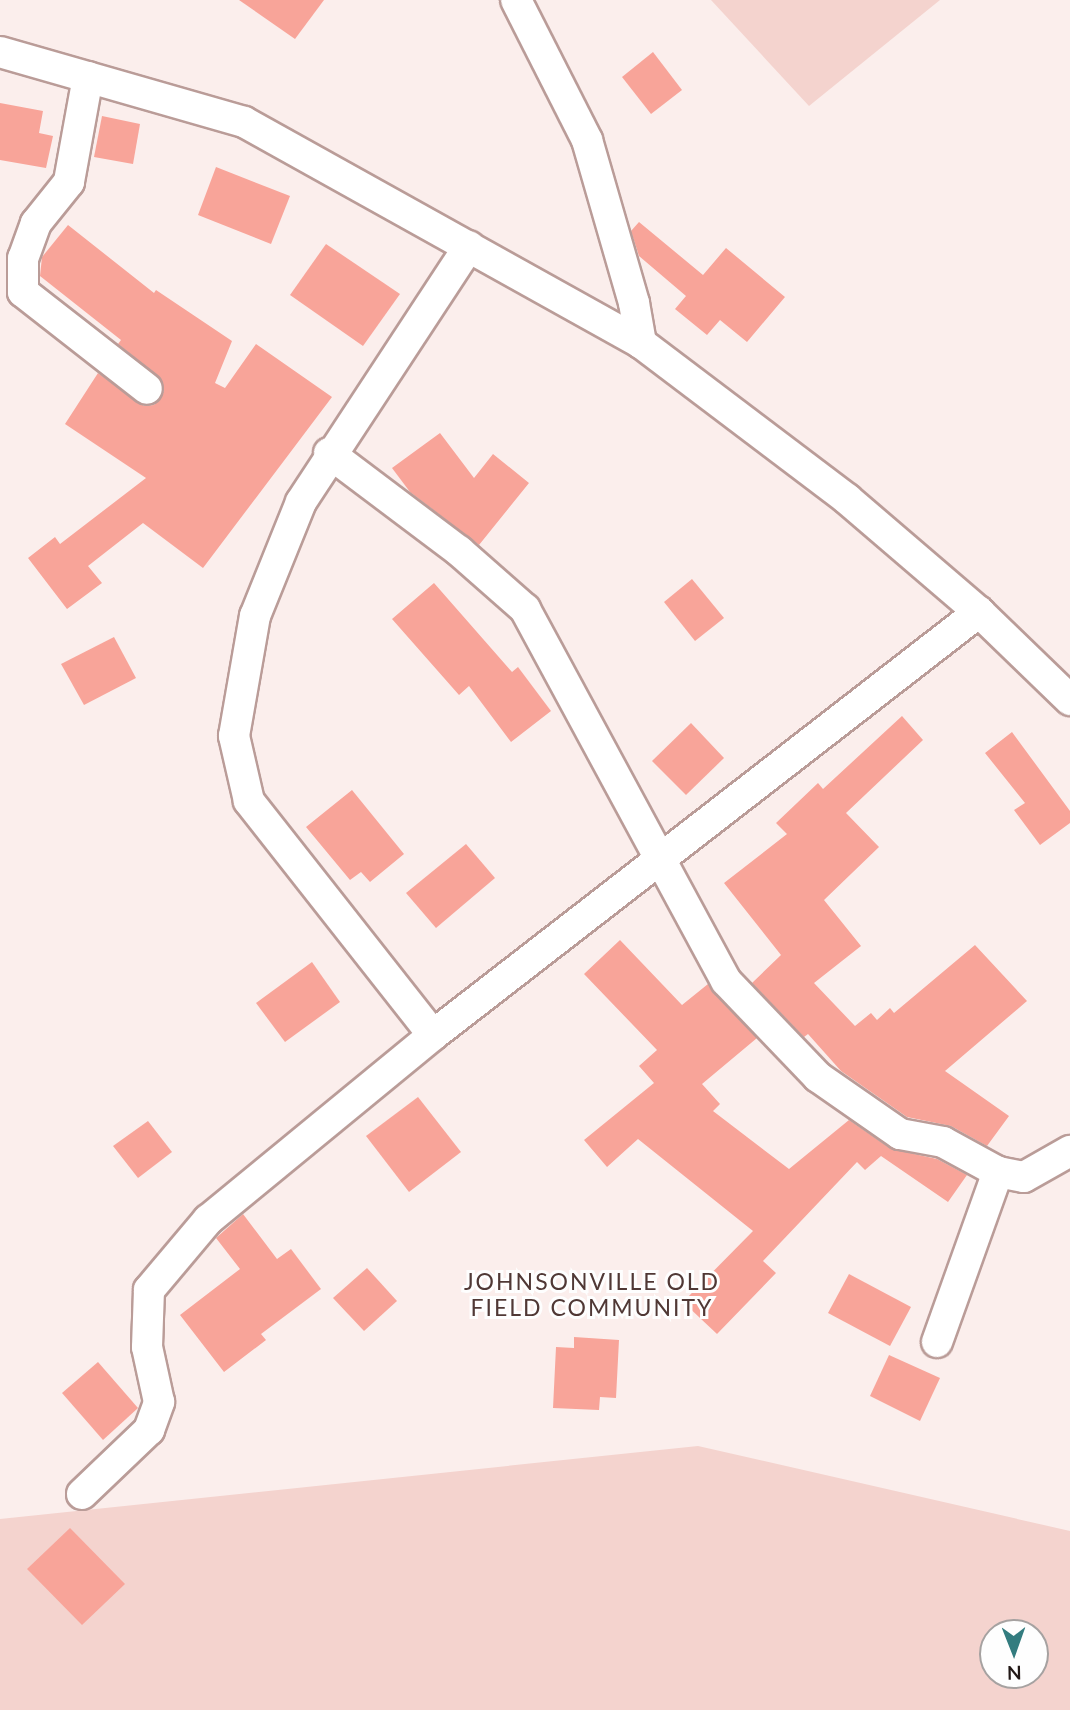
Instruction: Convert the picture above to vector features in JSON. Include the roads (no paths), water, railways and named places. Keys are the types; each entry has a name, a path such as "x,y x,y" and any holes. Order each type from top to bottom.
{"street":[{"path":"516,0 587,140 634,303 641,343"},
{"path":"0,52 244,122 641,343 847,499 979,612 1070,700"},
{"path":"88,77 69,182 36,223 23,258 23,292 147,389"},
{"path":"433,1035 249,801 234,736 255,615 301,502 329,453 468,246"},
{"path":"329,453 459,551 525,609 726,981 818,1077 900,1134 943,1142 998,1172 1024,1177 1070,1151"},
{"path":"82,1494 149,1430 159,1402 147,1347 149,1290 208,1220 433,1035 661,862 979,612"},
{"path":"937,1342 998,1172"}],"district":[{"name":"JOHNSONVILLE OLD FIELD COMMUNITY","path":"592,1294"}]}
